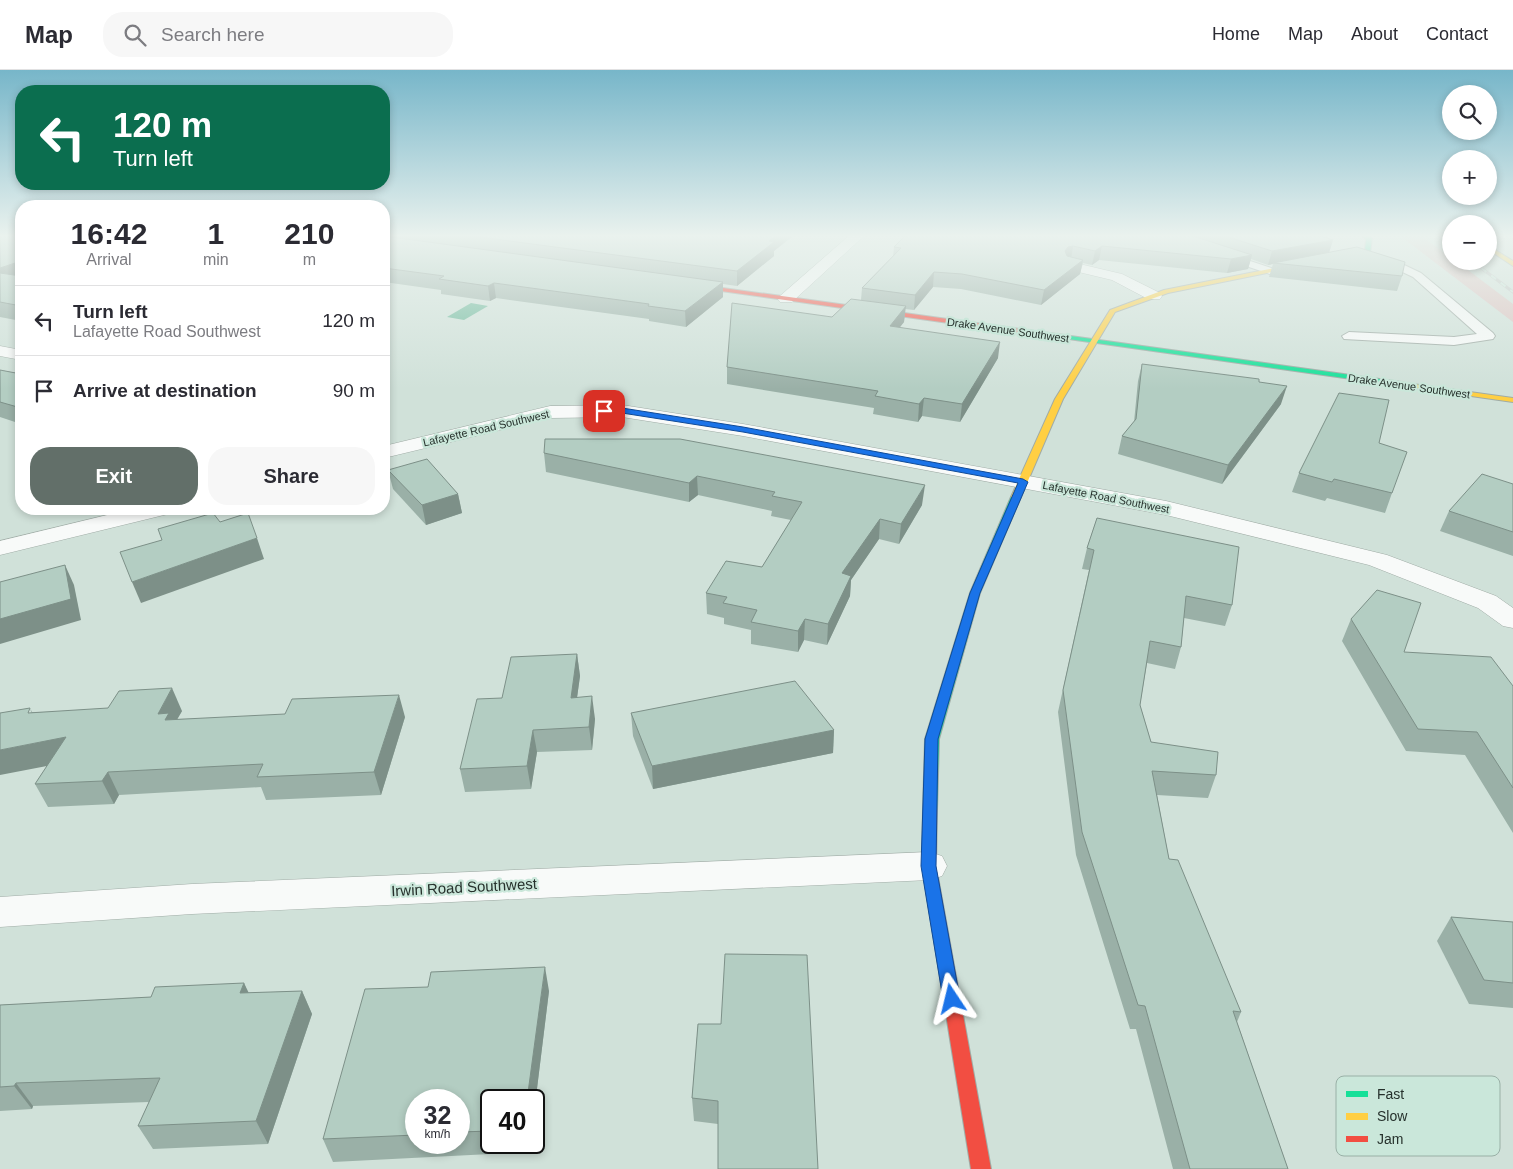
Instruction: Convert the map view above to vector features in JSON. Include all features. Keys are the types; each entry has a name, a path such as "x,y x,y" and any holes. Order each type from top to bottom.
{"street":[{"name":"Drake Avenue Southwest","path":"695,286 1513,400"},
{"path":"786,299 800,286"},
{"path":"1134,286 1154,296"},
{"path":"981,1169 929,866 932,739 975,593 1059,399 1112,311 1166,291 1191,286"},
{"path":"0,351 15,354"},
{"name":"Lafayette Road Southwest","path":"390,451 550,412 622,411 743,430 1166,508 1378,560 1487,602 1513,620"},
{"path":"0,548 135,515"},
{"name":"Irwin Road Southwest","path":"0,912 202,898 929,866"}],"lane":[{"path":"1349,336 1454,341 1488,336 1430,286"}],"shaded area":[{"path":"1466,286 1490,286 1513,304 1513,322"},
{"path":"471,303 488,306 464,320 447,317"}],"building":[{"path":"0,286 15,286 15,305 0,302"},
{"path":"518,286 717,286 685,311 648,306 649,304"},
{"path":"864,286 922,286 915,295 862,288"},
{"path":"1025,286 1049,286 1044,290"},
{"path":"851,299 906,306 890,326 1000,342 962,404 924,398 919,404 875,396 878,391 727,367 732,303 832,317"},
{"path":"1142,364 1259,379 1259,382 1287,386 1228,465 1122,436 1136,419"},
{"path":"0,370 15,373 15,406 0,402"},
{"path":"1339,393 1389,400 1379,443 1407,452 1392,493 1334,479 1332,482 1299,473"},
{"path":"545,439 680,439 925,485 901,524 880,519 842,573 851,576 828,624 805,619 798,631 751,622 757,610 723,603 727,597 706,593 726,561 762,567 802,502 772,496 775,492 697,476 689,483 544,453"},
{"path":"427,459 458,494 422,505 390,472 390,469"},
{"path":"1482,474 1513,484 1513,532 1449,511"},
{"path":"206,515 215,515 220,522 242,515 249,515 257,538 132,582 120,552 162,540 158,529"},
{"path":"1097,518 1239,547 1232,605 1186,596 1181,647 1150,641 1140,705 1151,742 1218,752 1216,775 1152,771 1169,859 1178,860 1241,1012 1233,1011 1288,1169 1190,1169 1145,1006 1138,1005 1082,832 1063,690 1094,550 1087,548"},
{"path":"65,565 71,599 0,619 0,582"},
{"path":"1377,590 1421,603 1404,652 1491,657 1513,686 1513,788 1477,732 1418,729 1351,619"},
{"path":"577,654 571,698 592,696 589,727 533,730 527,766 460,769 477,699 502,698 511,657"},
{"path":"795,681 834,730 652,766 631,713"},
{"path":"172,688 158,714 169,713 165,720 285,714 292,699 399,695 374,772 257,777 263,764 108,772 102,781 35,784 66,737 0,750 0,713 30,708 28,713 108,708 119,691"},
{"path":"1451,917 1513,922 1513,983 1484,980"},
{"path":"725,954 807,955 818,1169 718,1169 718,1101 692,1098 698,1024 721,1024"},
{"path":"545,967 528,1089 480,1089 480,1131 470,1132 470,1089 405,1089 405,1135 323,1139 365,989 428,987 431,972"},
{"path":"244,983 240,993 302,991 256,1121 138,1126 160,1078 16,1083 14,1086 0,1087 0,1005 151,997 155,987"}],"railway":[{"path":"1505,286 1513,292"}],"traffic: fast":[{"path":"1049,335 1401,384"},
{"path":"930,810 932,739 975,593 1016,497"}],"traffic: slow":[{"path":"1016,497 1059,399 1112,311 1166,291 1190,286"},
{"path":"1401,384 1513,400"}],"traffic: jam":[{"path":"696,286 1049,335"},
{"path":"930,810 929,866 981,1169"}],"route":[{"path":"604,411 622,411 743,430 1023,482 975,593 932,739 929,866 952,999"}]}
